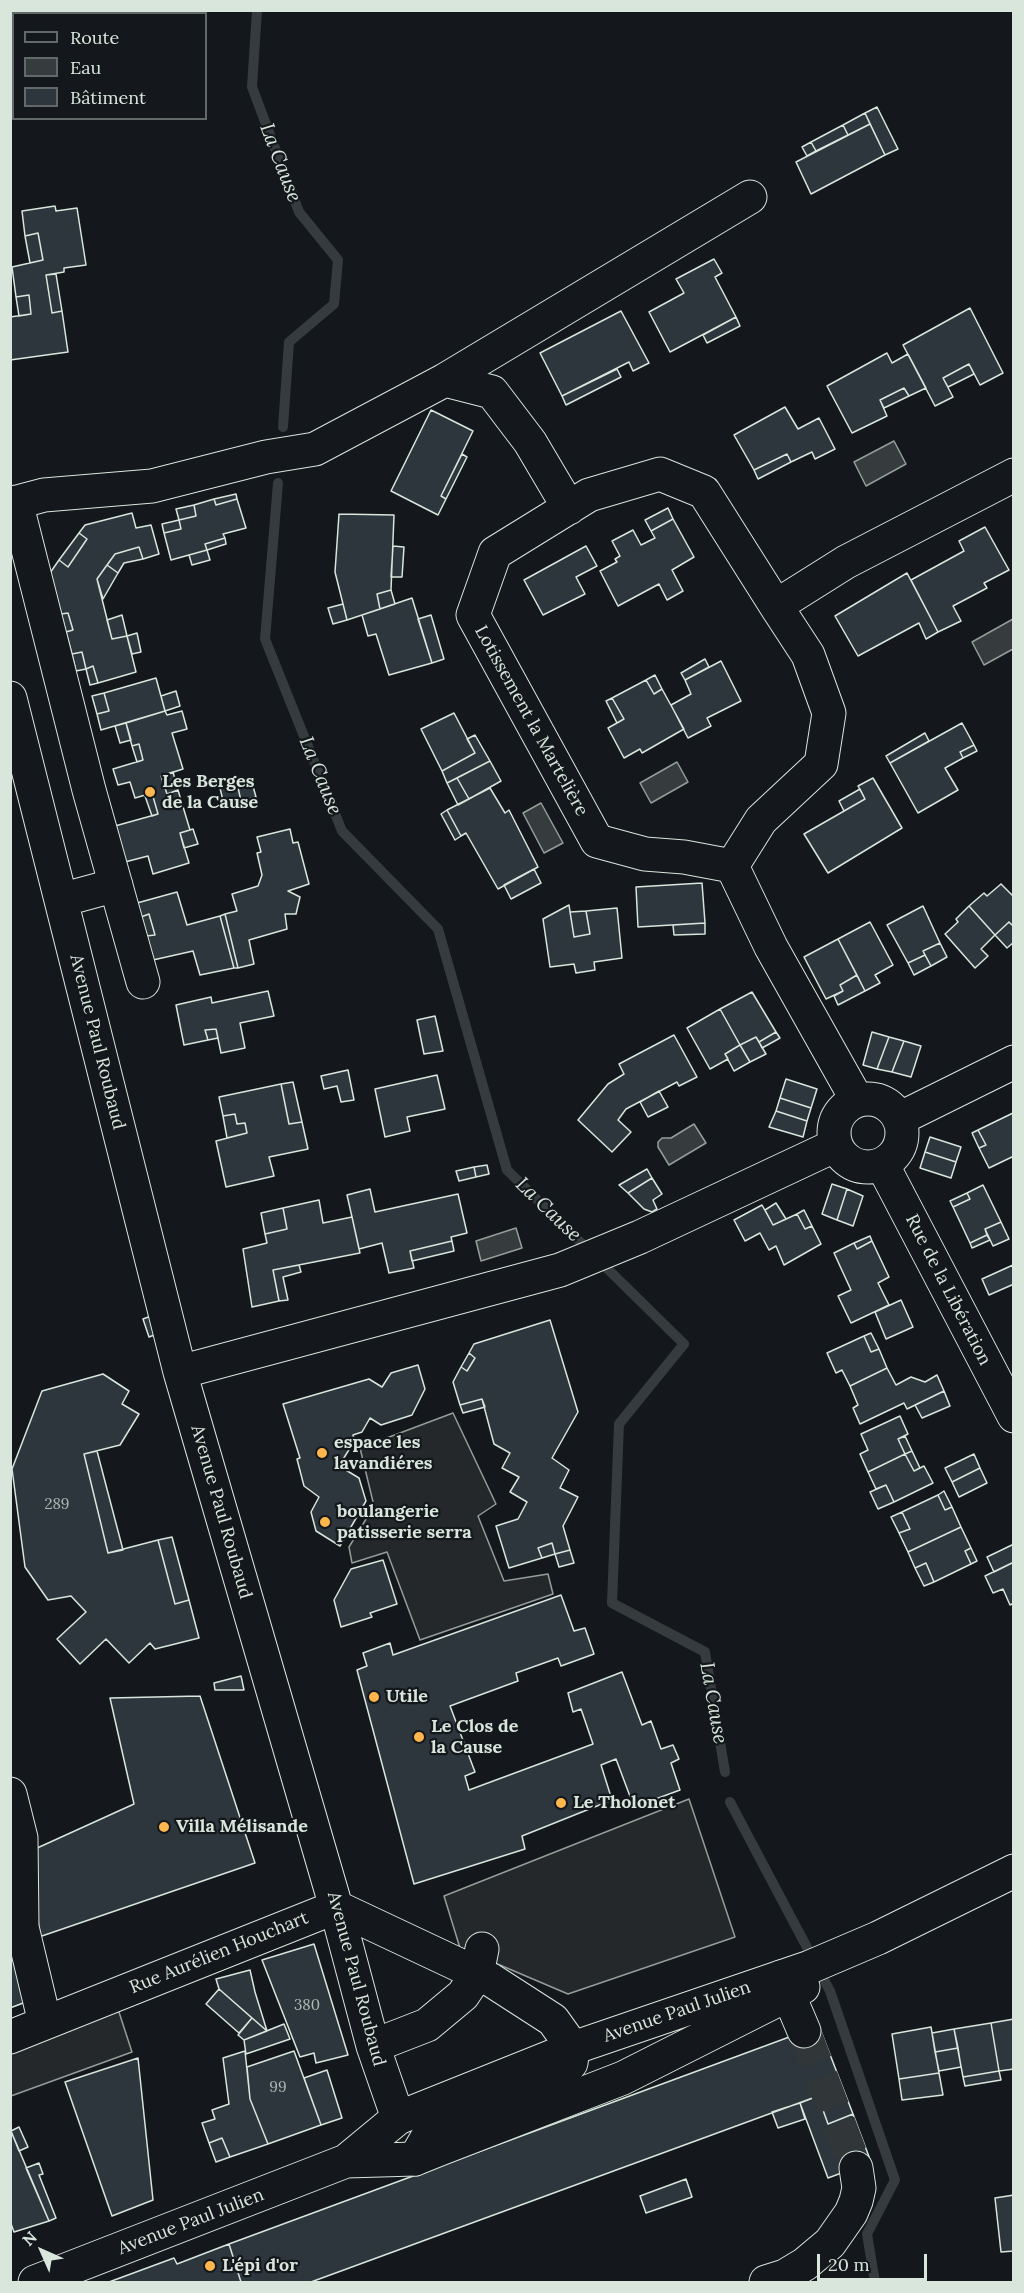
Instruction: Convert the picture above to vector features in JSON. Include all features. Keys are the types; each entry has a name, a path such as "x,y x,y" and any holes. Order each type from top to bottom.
{"street":[{"path":"142,982 14,503 44,495 152,486 266,457 315,449 445,380 750,197"},
{"path":"445,380 492,392 530,441 569,508"},
{"name":"Lotissement la Martelière","path":"660,474 704,492 776,606 808,655 829,713 821,764 761,820 732,866 684,857 645,854 597,841 473,615 495,553 589,495 660,474"},
{"path":"776,606 846,562 1014,475"},
{"name":"Avenue Paul Roubaud","path":"10,698 21,785 61,900 180,1371 336,1907 373,2046 398,2118"},
{"path":"732,866 771,947 857,1100"},
{"path":"61,900 116,885"},
{"path":"899,1119 1014,1062"},
{"path":"869,1098 880,1100 890,1106 899,1119 902,1137 899,1148 882,1164 872,1167 860,1166 842,1155 836,1145 834,1135 839,1114 857,1100 869,1098"},
{"path":"180,1371 560,1270 640,1237 836,1145"},
{"name":"Rue de la Libération","path":"882,1164 1014,1416"},
{"path":"10,1794 21,1838 22,1927 45,2023"},
{"name":"Avenue Paul Julien","path":"882,1944 1014,1871"},
{"name":"Avenue Paul Julien","path":"35,2283 346,2161 426,2150 623,2078 798,1980 1014,1888"},
{"path":"336,1907 479,1961 491,1980 553,2020 573,2048 571,2063 560,2076 446,2125 427,2138 426,2150"},
{"name":"Rue Aurélien Houchart","path":"10,2037 336,1907"},
{"path":"373,2046 427,2025 463,1995 479,1961"},
{"path":"798,1980 804,2031"},
{"name":"Avenue Paul Julien","path":"346,2161 398,2118 573,2048 798,1980"},
{"path":"398,2118 426,2150"},
{"path":"766,2283 785,2276 805,2264 830,2243 856,2201 859,2188 856,2168"}],"shaded area":[{"path":"453,1413 496,1504 478,1516 504,1581 548,1574 553,1594 420,1640 387,1552 352,1563 349,1547 374,1506 360,1448"},
{"path":"689,1799 735,1937 568,1994 460,1948 444,1896"},
{"path":"117,2006 132,2052 11,2096 11,2049"}],"water":[{"path":"894,441 906,464 866,486 854,462"},
{"path":"1013,619 1013,649 984,665 972,642"},
{"path":"677,762 688,782 651,803 640,783"},
{"path":"541,803 563,843 544,853 523,813"},
{"path":"694,1124 706,1143 669,1165 658,1147 658,1142 662,1138 671,1138"},
{"path":"516,1228 522,1248 481,1261 476,1241"}],"building":[{"path":"877,107 898,149 885,155 865,113"},
{"path":"865,113 870,124 848,135 843,125"},
{"path":"870,124 885,155 811,194 796,162"},
{"path":"843,125 848,135 816,151 811,142"},
{"path":"811,142 816,151 807,156 802,147"},
{"path":"55,206 56,211 77,208 86,265 64,268 64,272 46,275 52,313 62,311 68,352 10,360 10,317 31,314 29,295 16,297 12,267 43,260 38,233 25,236 22,211"},
{"path":"38,233 43,260 30,263 25,236"},
{"path":"714,259 722,273 715,277 736,317 670,352 649,312 684,293 676,279"},
{"path":"56,274 62,311 52,313 46,275"},
{"path":"29,295 31,314 19,316 16,297"},
{"path":"970,308 1003,373 980,385 969,364 943,378 953,397 935,406 903,345"},
{"path":"621,311 649,363 633,371 629,362 562,396 540,353"},
{"path":"736,317 740,326 707,343 703,335"},
{"path":"887,353 892,363 908,354 926,388 909,396 904,388 880,400 887,416 852,433 827,386"},
{"path":"969,364 974,374 948,387 943,378"},
{"path":"617,369 621,377 566,405 562,396"},
{"path":"904,388 909,396 884,408 880,400"},
{"path":"785,407 798,429 819,418 835,449 815,459 812,452 791,462 787,454 754,470 734,435"},
{"path":"431,410 473,431 441,496 446,499 438,515 391,491"},
{"path":"462,454 467,457 446,499 441,496"},
{"path":"787,454 791,462 758,479 754,470"},
{"path":"236,494 237,499 216,505 214,499"},
{"path":"214,499 216,505 237,499 246,528 223,534 225,538 205,544 207,550 171,560 164,533 181,529 179,520 196,516 194,505"},
{"path":"194,505 196,516 179,520 176,509"},
{"path":"668,508 673,519 651,531 645,520"},
{"path":"132,513 136,528 151,525 159,554 143,559 139,547 115,554 97,579 112,639 127,636 136,672 98,683 93,666 86,669 82,652 72,654 66,632 73,630 68,613 61,614 50,573 59,560 68,567 87,539 79,533 85,525"},
{"path":"339,514 394,515 391,590 377,594 380,609 347,620 335,572"},
{"path":"673,519 694,557 672,570 683,591 667,600 659,584 618,606 600,571 617,562 615,559 620,556 612,541 633,530 641,545 655,538 651,531"},
{"path":"179,520 181,529 164,533 162,524"},
{"path":"985,527 1009,570 984,583 987,588 953,606 961,621 938,632 911,580 964,551 959,541"},
{"path":"79,533 87,539 68,567 59,560"},
{"path":"225,538 226,544 207,550 205,544"},
{"path":"393,546 404,547 402,577 391,577"},
{"path":"586,546 597,566 576,577 585,594 543,615 524,580"},
{"path":"139,547 143,559 124,563 118,573 107,565 115,554"},
{"path":"207,550 210,560 192,565 189,555"},
{"path":"107,565 118,573 103,599 97,579"},
{"path":"907,573 938,632 926,639 919,623 858,656 835,616"},
{"path":"391,590 395,604 380,609 377,594"},
{"path":"412,598 432,663 389,675 376,634 368,636 362,615"},
{"path":"343,604 347,620 333,624 328,608"},
{"path":"68,613 73,630 66,632 61,614"},
{"path":"122,615 127,636 112,639 107,620"},
{"path":"431,615 444,659 432,663 418,619"},
{"path":"137,633 141,652 132,654 127,636"},
{"path":"82,652 86,669 76,671 72,654"},
{"path":"705,659 709,667 685,680 681,673"},
{"path":"721,661 741,701 707,718 711,726 688,738 671,705 691,694 685,680"},
{"path":"93,666 98,683 90,685 86,669"},
{"path":"655,675 662,689 654,694 646,680"},
{"path":"156,678 165,711 101,730 97,714 109,711 104,693"},
{"path":"646,680 654,694 662,689 684,729 642,753 640,749 624,758 608,728 624,719 612,698"},
{"path":"176,691 180,706 165,711 161,696"},
{"path":"104,693 109,711 97,714 92,696"},
{"path":"612,698 624,719 617,723 606,701"},
{"name":"Les Berges de la Cause","path":"165,711 167,715 182,711 187,729 172,733 183,769 161,776 167,794 178,790 190,830 180,833 189,863 153,874 148,856 125,862 115,826 158,814 152,793 135,798 130,782 118,785 113,769 143,760 139,744 132,746 126,723"},
{"path":"454,713 475,753 442,771 421,729"},
{"path":"126,723 131,740 120,743 115,726"},
{"path":"962,723 974,745 960,752 963,758 945,768 958,790 918,813 890,763"},
{"path":"925,733 929,741 890,763 886,756"},
{"path":"475,735 490,761 447,783 442,771 475,753 467,739"},
{"path":"139,744 143,760 137,762 132,746"},
{"path":"974,745 977,751 963,758 960,752"},
{"path":"490,761 501,781 469,799 457,778"},
{"path":"173,772 178,790 167,794 161,776"},
{"path":"457,778 469,799 458,805 447,783"},
{"path":"873,778 902,828 828,873 804,834 865,799 858,786"},
{"path":"251,779 256,797 241,801 237,783"},
{"path":"237,783 241,801 224,805 220,788"},
{"path":"490,788 505,813 509,810 538,867 498,889 466,833 461,836 447,810"},
{"path":"860,789 865,799 844,811 839,801"},
{"path":"152,793 158,814 152,816 145,796"},
{"path":"447,810 461,836 455,840 441,814"},
{"path":"193,829 198,844 184,848 180,833"},
{"path":"290,829 293,843 298,842 309,884 288,891 300,897 296,914 285,914 287,929 249,940 254,964 238,968 225,914 237,911 232,894 258,886 262,875 257,853 261,852 257,837"},
{"path":"534,869 541,883 511,899 504,885"},
{"path":"702,883 705,923 638,927 636,887"},
{"path":"1001,884 1014,897 1014,927 1009,922 995,935 969,906 984,893 987,896"},
{"path":"177,892 187,925 220,916 234,968 200,975 193,951 153,960 146,936 155,935 149,914 141,917 137,903"},
{"path":"569,905 574,937 590,934 586,911 617,908 622,958 594,962 595,970 576,973 574,964 550,967 543,919"},
{"path":"923,906 940,943 923,951 925,955 908,963 887,925"},
{"path":"969,906 995,935 981,949 988,956 975,968 945,934 958,922 956,919"},
{"path":"586,911 590,934 574,937 570,912"},
{"path":"149,914 155,935 146,936 141,917"},
{"path":"225,914 238,968 234,968 220,916"},
{"path":"870,922 893,965 875,975 880,983 865,991 838,939"},
{"path":"1009,922 1014,927 1014,942 1007,948 995,935"},
{"path":"705,923 705,934 674,935 673,925"},
{"path":"838,939 857,975 840,985 843,991 826,999 804,957"},
{"path":"940,943 947,957 931,966 923,951"},
{"path":"925,955 931,966 914,975 908,963"},
{"path":"857,975 865,991 838,1005 834,996 843,991 840,985"},
{"path":"268,991 274,1016 240,1023 245,1048 221,1053 216,1029 205,1030 208,1040 184,1045 176,1005 211,997 212,1003"},
{"path":"752,992 776,1032 759,1042 756,1037 740,1045 720,1009"},
{"path":"720,1009 740,1045 725,1054 728,1059 710,1069 687,1028"},
{"path":"435,1016 443,1051 424,1054 417,1020"},
{"path":"216,1029 218,1038 208,1040 205,1030"},
{"path":"776,1032 780,1038 762,1048 759,1042"},
{"path":"872,1032 889,1037 877,1069 863,1065"},
{"path":"674,1035 697,1077 679,1086 677,1082 626,1109 618,1120 631,1132 612,1152 578,1120 608,1084 624,1074 619,1064"},
{"path":"756,1037 766,1054 750,1062 740,1045"},
{"path":"889,1037 904,1041 892,1072 877,1069"},
{"path":"904,1041 921,1046 911,1077 892,1072"},
{"path":"740,1045 750,1062 734,1071 725,1054"},
{"path":"348,1070 354,1100 341,1102 337,1086 324,1089 321,1076"},
{"path":"437,1075 445,1109 407,1117 410,1131 385,1137 375,1089"},
{"path":"786,1079 817,1089 811,1108 780,1098"},
{"path":"293,1082 302,1122 289,1124 281,1084"},
{"path":"281,1084 289,1124 302,1122 308,1149 269,1157 274,1176 226,1187 216,1141 247,1133 245,1123 237,1124 235,1114 223,1116 219,1097"},
{"path":"659,1091 668,1107 648,1117 640,1102"},
{"path":"780,1098 811,1108 807,1121 776,1111"},
{"path":"776,1111 807,1121 803,1137 769,1127"},
{"path":"1013,1113 1014,1156 989,1168 979,1148 986,1145 978,1130"},
{"path":"235,1114 237,1124 245,1123 247,1133 227,1138 223,1116"},
{"path":"978,1130 986,1145 979,1148 972,1133"},
{"path":"930,1137 961,1147 956,1162 925,1152"},
{"path":"925,1152 956,1162 951,1178 920,1168"},
{"path":"487,1165 489,1174 476,1177 474,1167"},
{"path":"474,1167 476,1177 459,1181 456,1171"},
{"path":"647,1169 652,1178 628,1193 619,1185"},
{"path":"652,1178 662,1194 653,1200 657,1209 652,1212 644,1209 628,1193"},
{"path":"832,1184 847,1189 837,1220 822,1214"},
{"path":"983,1185 1001,1222 985,1229 987,1235 970,1243 953,1207 970,1199 967,1193"},
{"path":"370,1189 375,1212 458,1194 467,1233 451,1237 452,1241 410,1251 414,1268 389,1273 382,1243 359,1249 347,1195"},
{"path":"847,1189 863,1196 853,1226 837,1220"},
{"path":"967,1193 970,1199 953,1207 950,1201"},
{"path":"319,1200 323,1223 352,1217 360,1253 273,1270 279,1301 252,1307 243,1249 267,1243 265,1234 287,1229 283,1208"},
{"path":"776,1203 786,1219 773,1225 765,1210"},
{"path":"762,1205 773,1225 797,1214 805,1229 812,1226 821,1244 784,1265 776,1246 769,1250 760,1233 745,1241 734,1220"},
{"path":"283,1208 287,1229 265,1234 261,1213"},
{"path":"804,1210 812,1226 805,1229 797,1214"},
{"path":"1001,1222 1009,1239 993,1246 985,1229"},
{"path":"987,1235 990,1240 972,1248 970,1243"},
{"path":"870,1236 872,1241 857,1249 854,1243"},
{"path":"452,1241 454,1251 412,1261 410,1251"},
{"path":"872,1241 889,1277 878,1283 889,1305 851,1323 838,1296 851,1290 834,1253 854,1243 857,1249"},
{"path":"299,1265 301,1272 283,1277 288,1300 279,1301 273,1270"},
{"path":"1013,1265 1014,1284 989,1295 982,1279"},
{"path":"901,1300 913,1327 886,1339 875,1312"},
{"path":"151,1316 157,1334 149,1337 143,1319"},
{"path":"550,1320 578,1412 552,1458 569,1470 560,1488 578,1497 563,1526 570,1550 555,1554 552,1543 538,1548 542,1558 509,1568 496,1526 518,1519 527,1502 510,1492 519,1477 502,1468 510,1453 494,1444 482,1399 460,1405 453,1382 461,1367 467,1371 475,1358 469,1353 474,1344"},
{"path":"871,1333 879,1349 871,1352 864,1336"},
{"path":"864,1336 871,1352 879,1349 887,1368 850,1386 842,1370 836,1373 827,1353"},
{"path":"469,1353 475,1358 467,1371 461,1367"},
{"name":"espace les lavandiéres","path":"418,1365 425,1389 412,1415 381,1425 370,1418 362,1432 353,1435 355,1442 349,1444 350,1448 339,1466 359,1478 366,1501 340,1546 316,1531 311,1512 319,1497 304,1486 297,1459 300,1458 283,1404 369,1379 382,1387 391,1373"},
{"path":"887,1368 896,1385 911,1377 925,1382 937,1375 944,1391 907,1409 904,1403 860,1424 853,1408 858,1405 850,1386"},
{"path":"103,1374 129,1391 122,1404 139,1414 120,1445 84,1454 108,1553 158,1540 175,1604 189,1600 199,1638 155,1649 150,1643 129,1663 106,1639 80,1664 57,1639 86,1612 71,1596 48,1600 25,1567 12,1469 42,1391"},
{"path":"944,1391 950,1406 922,1418 915,1405"},
{"path":"482,1399 485,1407 463,1413 460,1405"},
{"path":"900,1416 908,1434 898,1439 905,1454 868,1472 860,1454 868,1450 861,1434"},
{"path":"905,1436 912,1451 905,1454 898,1439"},
{"path":"97,1451 123,1550 108,1553 84,1454"},
{"path":"912,1451 920,1468 914,1471 905,1454"},
{"path":"905,1454 914,1471 924,1466 933,1483 894,1502 886,1485 876,1489 868,1472"},
{"path":"974,1454 980,1468 952,1482 945,1468"},
{"path":"980,1468 987,1483 959,1497 952,1482"},
{"path":"886,1485 894,1502 878,1509 870,1492"},
{"path":"944,1491 952,1507 945,1510 938,1495"},
{"path":"938,1495 945,1510 952,1507 961,1527 908,1552 899,1533 910,1529 902,1512"},
{"path":"902,1512 910,1529 899,1533 891,1517"},
{"path":"961,1527 971,1548 965,1551 971,1564 934,1582 926,1563 915,1568 908,1552"},
{"path":"172,1537 189,1600 175,1604 158,1540"},
{"path":"552,1543 555,1554 542,1558 538,1548"},
{"path":"1014,1544 1014,1562 994,1572 987,1557"},
{"path":"971,1548 977,1561 971,1564 965,1551"},
{"path":"570,1550 574,1563 559,1567 555,1554"},
{"path":"383,1560 397,1604 370,1613 372,1617 341,1627 334,1600 351,1569"},
{"path":"1014,1562 1014,1603 1010,1605 1003,1589 993,1593 985,1576"},
{"path":"926,1563 934,1582 924,1586 915,1568"},
{"name":"Le Clos de la Cause","path":"561,1595 574,1631 585,1628 594,1654 561,1666 558,1658 516,1673 518,1681 450,1706 475,1772 465,1776 469,1790 593,1744 581,1709 573,1712 568,1693 622,1672 642,1725 651,1721 661,1749 673,1745 679,1759 671,1763 680,1790 634,1807 616,1759 601,1765 612,1800 522,1836 525,1849 414,1884 357,1670 367,1666 363,1653 390,1643 393,1655"},
{"path":"241,1676 244,1690 215,1690 214,1683"},
{"name":"Villa Mélisande","path":"200,1696 255,1863 39,1937 35,1849 134,1804 110,1698"},
{"path":"10,1931 47,1994 10,2008"},
{"path":"314,1944 348,2055 316,2063 314,2053 300,2057 262,1960"},
{"path":"250,1970 267,2031 219,1989 216,1979"},
{"path":"219,1989 252,2018 239,2033 206,2004"},
{"path":"252,2018 267,2031 244,2040 238,2035"},
{"path":"1014,2019 1014,2069 999,2071 991,2023"},
{"path":"991,2023 999,2071 963,2077 954,2029"},
{"path":"284,2024 290,2039 246,2054 244,2040"},
{"path":"819,2026 853,2114 828,2124 818,2096 311,2282 241,2282 229,2244"},
{"path":"931,2027 939,2073 899,2079 892,2034"},
{"path":"954,2029 958,2048 935,2052 932,2033"},
{"path":"958,2048 961,2067 939,2071 935,2052"},
{"path":"245,2051 250,2099 268,2144 230,2157 222,2138 209,2143 202,2123 215,2119 212,2110 229,2104 223,2058"},
{"path":"294,2051 321,2125 268,2144 250,2099 247,2067"},
{"path":"138,2058 153,2200 112,2216 65,2082"},
{"path":"327,2070 342,2118 321,2125 304,2078"},
{"path":"999,2071 1001,2080 965,2086 963,2077"},
{"path":"939,2073 943,2095 902,2100 899,2079"},
{"path":"818,2096 828,2124 853,2114 871,2162 828,2178 800,2103"},
{"path":"800,2103 805,2119 778,2128 772,2112"},
{"path":"19,2127 28,2147 19,2151 11,2131"},
{"path":"11,2131 49,2221 14,2232 10,2221"},
{"path":"222,2138 230,2157 216,2162 209,2143"},
{"path":"39,2163 43,2174 39,2175 56,2218 49,2221 26,2168"},
{"path":"686,2179 692,2197 646,2213 640,2196"},
{"path":"1014,2195 1014,2251 1001,2252 995,2198"},
{"path":"229,2244 241,2282 109,2282 174,2258 177,2264"}],"waterway":[{"name":"La Cause","path":"257,10 252,87 299,212 338,260 334,304 289,342 283,427"},
{"name":"La Cause","path":"278,483 265,639 342,831 438,929 507,1170 684,1344 619,1424 612,1603 705,1652 725,1772"},
{"name":"La Cause","path":"730,1802 830,1991 895,2180 867,2234 875,2282"}],"tunnel":[{"path":"804,2031 856,2168"}],"place":[{"name":"Les Berges de la Cause","path":"150,792"},
{"name":"espace les lavandiéres","path":"322,1453"},
{"name":"boulangerie patisserie serra","path":"325,1522"},
{"name":"Utile","path":"374,1697"},
{"name":"Le Clos de la Cause","path":"419,1737"},
{"name":"Le Tholonet","path":"561,1803"},
{"name":"Villa Mélisande","path":"164,1827"},
{"name":"L'épi d'or","path":"210,2266"}]}
